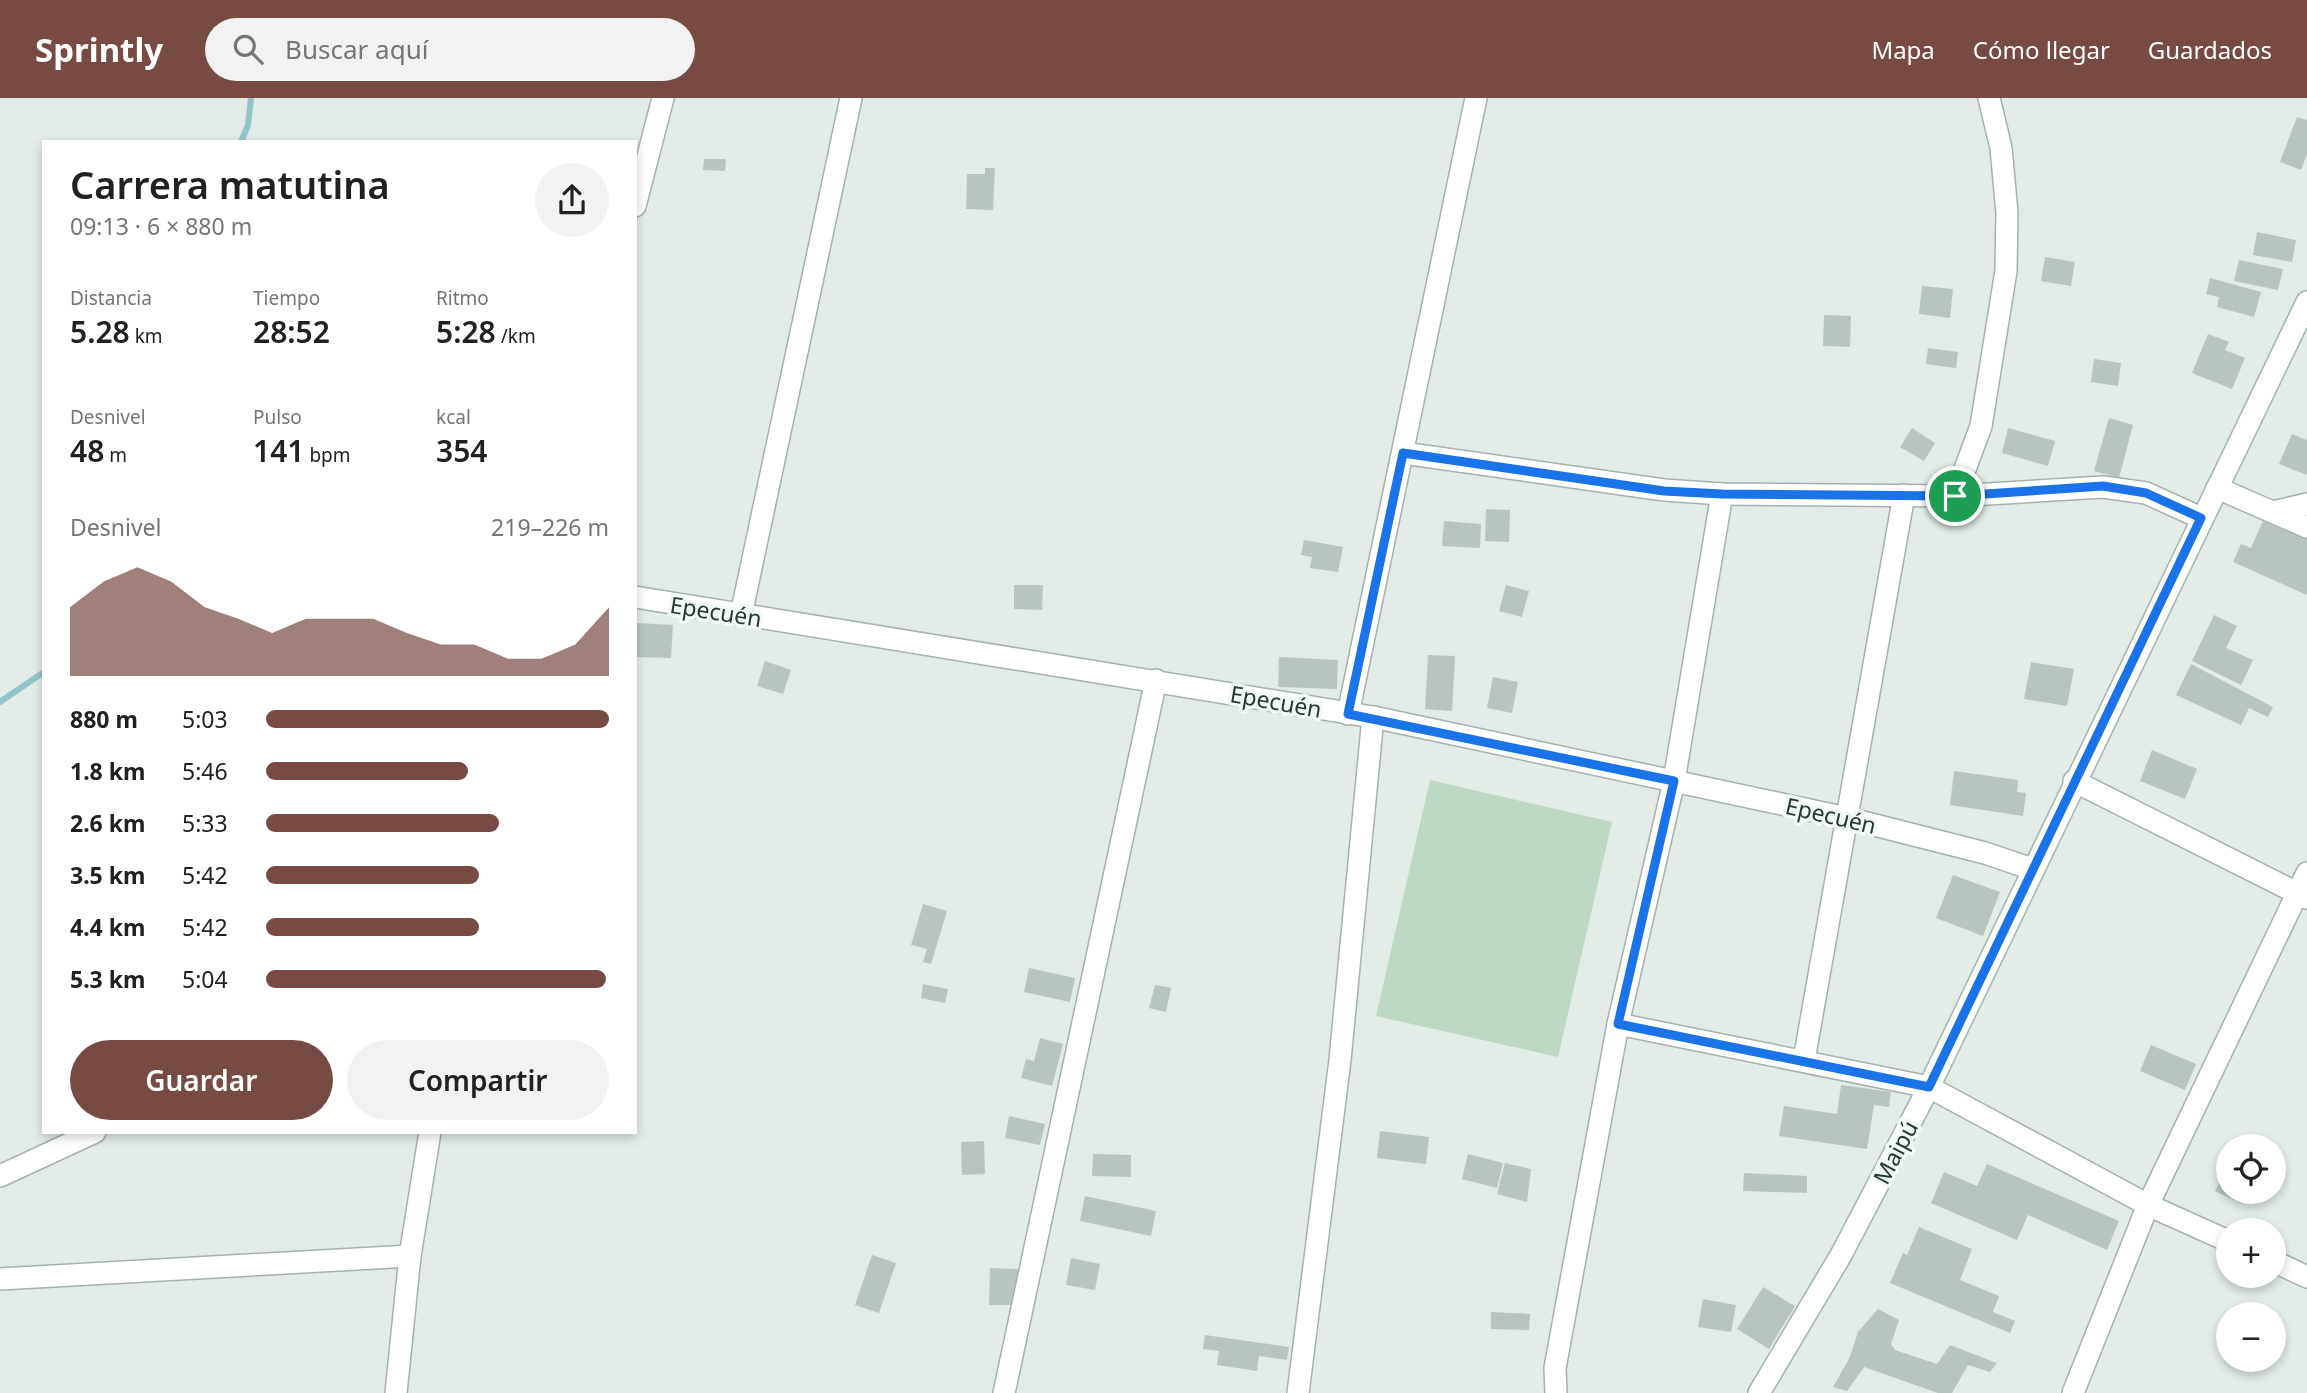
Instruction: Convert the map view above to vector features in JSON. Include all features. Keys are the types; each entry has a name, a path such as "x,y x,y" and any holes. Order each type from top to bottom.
{"street":[{"path":"637,198 663,98"},
{"path":"741,615 851,98"},
{"path":"1348,714 1476,98"},
{"path":"1955,496 1981,426 2006,271 2005,187 2001,148 1989,98"},
{"name":"Maipú","path":"1759,1393 1841,1255 1929,1087 2074,781 2307,302"},
{"path":"1403,453 1664,491 1722,494 1955,496 2103,486 2146,493 2201,518"},
{"path":"2217,488 2307,527"},
{"path":"1556,1393 1555,1368 1618,1024 1674,781 1722,494"},
{"path":"1804,1060 1904,495"},
{"path":"2273,512 2307,504"},
{"name":"Epecuén","path":"637,597 1373,717 1847,818 1985,853 2032,869"},
{"path":"1004,1393 1156,680"},
{"path":"1298,1393 1340,1060 1373,717"},
{"path":"2074,781 2302,896"},
{"path":"2073,1393 2148,1205 2302,896 2307,873"},
{"path":"1618,1024 1929,1087 2148,1205 2216,1236"},
{"path":"0,1176 91,1134"},
{"path":"396,1393 410,1256 430,1134"},
{"path":"0,1279 410,1256"},
{"path":"2286,1267 2307,1277"}],"green space":[{"path":"1430,780 1612,822 1558,1057 1376,1016"}],"building":[{"path":"2297,117 2307,120 2307,154 2301,170 2280,162"},
{"path":"704,159 726,159 725,171 703,170"},
{"path":"985,168 995,168 993,210 966,209 967,174 985,174"},
{"path":"2257,232 2296,240 2292,262 2253,255"},
{"path":"2045,257 2075,262 2071,286 2041,281"},
{"path":"2239,260 2283,269 2278,290 2234,281"},
{"path":"2210,278 2261,292 2254,317 2217,307 2219,297 2206,294"},
{"path":"1922,286 1953,289 1950,318 1919,314"},
{"path":"1824,315 1851,316 1850,347 1823,346"},
{"path":"2208,334 2229,342 2225,350 2245,358 2232,389 2192,373"},
{"path":"1928,348 1958,352 1956,368 1926,364"},
{"path":"2094,359 2121,363 2118,386 2091,382"},
{"path":"2109,418 2133,425 2119,478 2094,471"},
{"path":"1912,428 1935,443 1924,461 1900,447"},
{"path":"2008,428 2055,441 2048,466 2002,453"},
{"path":"2292,434 2307,440 2307,475 2279,464"},
{"path":"1486,509 1510,510 1509,542 1485,541"},
{"path":"1444,521 1481,524 1480,548 1442,546"},
{"path":"2263,521 2284,530 2286,525 2307,534 2307,595 2233,562 2241,544 2251,548"},
{"path":"1304,540 1343,547 1338,572 1310,568 1312,557 1301,555"},
{"path":"1014,585 1043,585 1042,610 1014,609"},
{"path":"1506,585 1529,591 1522,617 1499,611"},
{"path":"2214,615 2237,626 2226,648 2253,660 2241,685 2192,661"},
{"path":"637,623 673,625 671,658 637,657"},
{"path":"1428,655 1455,656 1452,711 1425,709"},
{"path":"1279,657 1338,660 1337,689 1278,687"},
{"path":"765,661 791,670 783,694 757,686"},
{"path":"2031,662 2074,669 2067,706 2024,699"},
{"path":"2191,664 2273,707 2268,717 2249,708 2241,725 2176,695"},
{"path":"1493,677 1518,682 1512,713 1487,708"},
{"path":"2152,750 2197,769 2185,799 2140,781"},
{"path":"1954,771 2018,780 2017,792 2026,793 2023,816 1950,805"},
{"path":"1953,875 2000,892 1983,936 1936,918"},
{"path":"923,904 947,911 931,964 923,962 927,949 911,945"},
{"path":"1029,968 1075,978 1070,1002 1024,992"},
{"path":"923,984 948,989 945,1003 921,998"},
{"path":"1155,985 1171,988 1166,1012 1149,1008"},
{"path":"1040,1038 1063,1044 1052,1086 1021,1078 1026,1059 1034,1061"},
{"path":"2151,1045 2196,1064 2185,1090 2140,1071"},
{"path":"1841,1085 1891,1092 1889,1107 1874,1105 1867,1149 1779,1136 1784,1106 1837,1114"},
{"path":"1009,1116 1045,1124 1040,1145 1005,1138"},
{"path":"1380,1131 1429,1137 1426,1164 1377,1158"},
{"path":"984,1141 985,1174 962,1175 961,1142"},
{"path":"1093,1154 1131,1155 1131,1177 1092,1176"},
{"path":"1468,1154 1503,1163 1497,1188 1462,1179"},
{"path":"1505,1163 1531,1169 1527,1202 1497,1194"},
{"path":"1987,1164 2119,1221 2107,1250 2028,1215 2017,1240 1931,1203 1944,1172 1977,1186"},
{"path":"1744,1173 1807,1176 1807,1193 1743,1191"},
{"path":"1085,1196 1156,1211 1151,1236 1080,1221"},
{"path":"1919,1227 1972,1249 1960,1280 1999,1296 1993,1312 2015,1321 2010,1333 1890,1283 1903,1253 1907,1255"},
{"path":"872,1255 896,1263 879,1313 855,1305"},
{"path":"1071,1258 1100,1264 1095,1290 1066,1285"},
{"path":"990,1268 1022,1269 1021,1305 989,1305"},
{"path":"1763,1287 1795,1306 1769,1349 1737,1329"},
{"path":"1703,1299 1736,1305 1731,1332 1698,1327"},
{"path":"1878,1309 1899,1320 1891,1344 1895,1350 1937,1364 1950,1345 1997,1363 1990,1372 1968,1365 1952,1393 1938,1393 1864,1367 1847,1391 1833,1387 1850,1357 1858,1332"},
{"path":"1491,1312 1530,1314 1529,1330 1491,1329"},
{"path":"1205,1335 1289,1347 1287,1360 1259,1356 1257,1371 1217,1365 1219,1351 1203,1349"}],"waterway":[{"path":"242,140 248,125 251,98"},
{"path":"0,702 42,673"}],"route":[{"path":"1403,453 1664,491 1955,496 2103,486 2146,493 2201,518 1929,1087 1618,1024 1674,781 1348,714 1403,453"}]}
